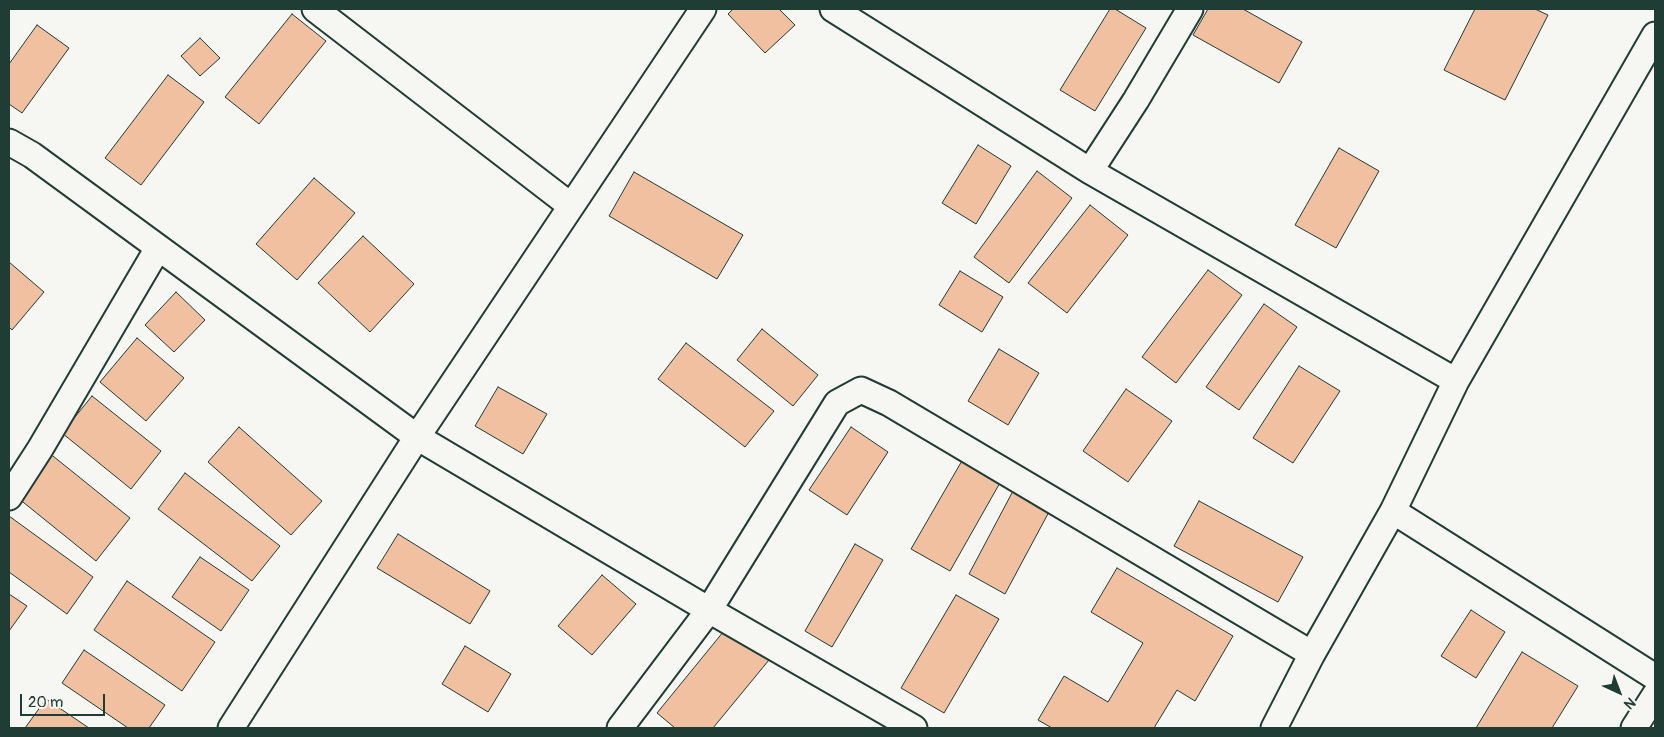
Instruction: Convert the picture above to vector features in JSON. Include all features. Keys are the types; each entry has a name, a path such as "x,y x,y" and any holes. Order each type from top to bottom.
{"street":[{"path":"315,9 571,206"},
{"path":"232,728 417,436 703,9"},
{"path":"833,9 1090,171 1456,380"},
{"path":"1090,171 1136,100 1190,9"},
{"path":"1274,728 1312,654 1393,511 1456,380 1655,35"},
{"path":"9,142 32,155 417,436 709,610 914,728"},
{"path":"9,497 45,440 158,248"},
{"path":"620,728 709,610 837,403 861,390 888,403 1312,654"},
{"path":"1393,511 1655,677"},
{"path":"1634,728 1655,695"}],"building":[{"path":"733,9 779,9 795,25 765,53 728,14"},
{"path":"1110,9 1115,9 1146,28 1095,111 1060,90"},
{"path":"1208,9 1243,9 1302,42 1279,83 1193,35"},
{"path":"1475,9 1535,9 1548,15 1505,100 1444,70"},
{"path":"292,14 326,41 259,124 225,97"},
{"path":"37,25 69,48 22,113 9,104 9,64"},
{"path":"200,38 220,58 200,76 181,56"},
{"path":"168,75 204,102 141,185 105,158"},
{"path":"978,145 1011,166 976,224 942,203"},
{"path":"1339,148 1379,171 1336,248 1295,225"},
{"path":"1037,171 1072,198 1009,283 974,257"},
{"path":"634,172 743,235 717,279 609,216"},
{"path":"314,178 355,213 297,280 256,244"},
{"path":"1090,205 1128,235 1067,313 1028,283"},
{"path":"363,236 414,284 370,332 318,283"},
{"path":"9,262 44,292 12,330 9,327"},
{"path":"1208,270 1242,295 1176,383 1142,357"},
{"path":"960,271 1003,297 982,332 939,305"},
{"path":"176,292 205,320 174,352 145,325"},
{"path":"1264,304 1297,327 1239,410 1206,387"},
{"path":"762,329 818,375 793,406 737,360"},
{"path":"137,338 184,378 146,421 100,382"},
{"path":"686,343 774,411 745,447 658,379"},
{"path":"999,349 1039,373 1008,425 968,401"},
{"path":"1299,366 1340,391 1293,463 1253,438"},
{"path":"498,387 547,414 523,454 475,426"},
{"path":"1126,389 1172,421 1128,482 1083,451"},
{"path":"92,396 161,451 131,489 62,433"},
{"path":"239,427 322,501 291,535 208,462"},
{"path":"851,427 888,452 847,515 809,490"},
{"path":"48,452 130,518 96,561 13,494"},
{"path":"963,459 1001,481 950,571 911,549"},
{"path":"185,473 280,546 252,581 158,509"},
{"path":"1013,491 1050,510 1005,594 969,574"},
{"path":"1199,501 1303,557 1278,602 1174,546"},
{"path":"9,516 93,577 67,614 9,572"},
{"path":"398,534 490,591 470,624 377,568"},
{"path":"855,544 883,560 832,647 805,631"},
{"path":"200,557 249,590 221,631 172,597"},
{"path":"1117,568 1233,636 1195,701 1177,690 1154,728 1052,728 1038,720 1064,676 1108,702 1143,643 1091,612"},
{"path":"602,575 636,604 592,655 558,626"},
{"path":"127,581 215,642 182,691 94,630"},
{"path":"9,594 27,606 9,631"},
{"path":"956,595 999,619 944,713 901,688"},
{"path":"1471,610 1505,632 1476,678 1441,656"},
{"path":"728,626 769,660 713,728 675,728 657,713"},
{"path":"465,646 511,674 488,712 442,684"},
{"path":"84,650 165,705 149,728 128,728 62,683"},
{"path":"1522,652 1578,686 1552,728 1476,728"},
{"path":"46,699 89,728 25,728"}]}
